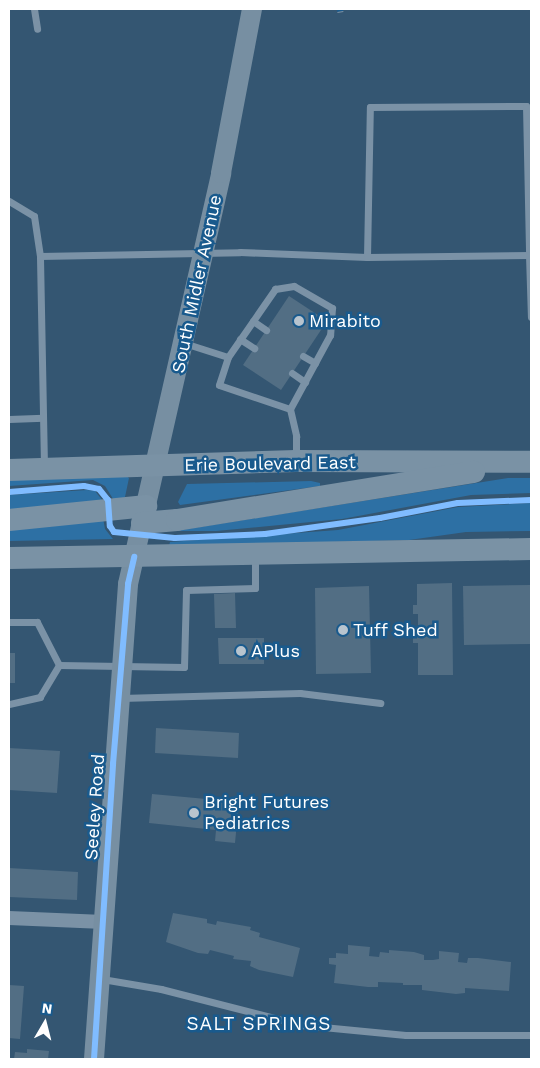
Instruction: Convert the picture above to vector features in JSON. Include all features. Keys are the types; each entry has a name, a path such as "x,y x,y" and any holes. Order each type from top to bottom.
{"main road":[{"name":"South Midler Avenue","path":"134,557 184,343 252,9"},
{"name":"Erie Boulevard East","path":"9,470 296,462 531,462"},
{"path":"9,520 144,514 294,503 531,462"},
{"path":"9,558 531,549"},
{"name":"Seeley Road","path":"94,1059 120,666 134,557"}],"street":[{"path":"9,918 104,922"}],"lane":[{"path":"34,9 37,29"},
{"path":"367,257 370,108 526,106 531,317"},
{"path":"9,201 34,216 40,256 44,469"},
{"path":"40,256 240,252 367,257 529,255"},
{"path":"290,409 219,385 228,357 275,289 294,286 332,308 330,335 290,409 296,436 296,462"},
{"path":"253,322 266,330"},
{"path":"240,339 254,348"},
{"path":"184,343 228,357"},
{"path":"303,356 315,363"},
{"path":"292,373 305,382"},
{"path":"9,419 43,418"},
{"path":"59,665 184,667 186,590 255,588 255,554"},
{"path":"9,622 37,622 59,665"},
{"path":"9,704 40,697 59,665"},
{"path":"118,698 300,693 380,703"},
{"path":"100,979 162,989 302,1025 406,1035 531,1035"}],"shaded area":[{"path":"125,475 129,478 125,497 115,502 105,486 93,480 9,486 9,478"},
{"path":"508,478 531,478 531,493 471,495 342,519 216,531 174,531"},
{"path":"311,481 320,483 320,486 180,505 178,502 187,484"},
{"path":"95,491 103,501 9,510 9,495"},
{"path":"531,503 531,531 466,532 409,540 169,546 170,542 338,530 458,507"},
{"path":"103,518 105,529 113,539 9,541 9,526"}],"building":[{"name":"Mirabito","path":"289,296 327,321 281,390 243,365"},
{"path":"452,583 453,675 418,675 418,643 413,643 413,634 418,634 418,614 413,614 413,605 417,605 417,584"},
{"path":"531,585 531,644 464,645 463,586"},
{"name":"Tuff Shed","path":"369,586 371,673 316,674 315,588"},
{"path":"235,593 236,628 215,628 214,594"},
{"name":"APlus","path":"218,638 264,638 264,664 219,664"},
{"path":"9,653 15,653 15,683 9,683"},
{"path":"156,728 239,733 238,758 155,753"},
{"path":"9,748 60,751 57,793 9,790"},
{"name":"Bright Futures Pediatrics","path":"152,794 239,802 235,843 215,841 216,830 149,823"},
{"path":"9,868 78,872 77,900 9,897"},
{"path":"173,913 207,919 207,923 216,925 217,921 251,927 250,930 260,933 259,937 300,948 293,977 259,970 250,966 251,961 233,959 234,956 210,950 208,954 198,953 166,942"},
{"path":"348,945 370,947 369,956 379,957 380,952 389,953 389,950 414,952 424,955 424,960 433,960 439,959 439,951 459,953 458,962 467,963 468,958 478,958 511,962 509,991 465,988 465,993 456,994 422,990 422,985 403,985 403,983 378,982 378,987 368,987 334,983 336,965 329,964 329,958 336,958 336,953 348,954"},
{"path":"9,985 24,986 20,1039 9,1038"},
{"path":"27,1049 49,1051 48,1059 14,1059 15,1052 27,1053"}],"railway":[{"path":"337,10 343,9"}],"cycle path":[{"path":"9,492 84,486 99,489 108,500 110,526 114,532 175,538 265,534 380,518 458,503 531,500"},
{"path":"94,1059 113,764 128,584 134,557"}],"place":[{"name":"Mirabito","path":"299,321"},
{"name":"Tuff Shed","path":"343,630"},
{"name":"APlus","path":"241,651"},
{"name":"Bright Futures Pediatrics","path":"194,813"}],"district":[{"name":"SALT SPRINGS","path":"259,1024"}]}
